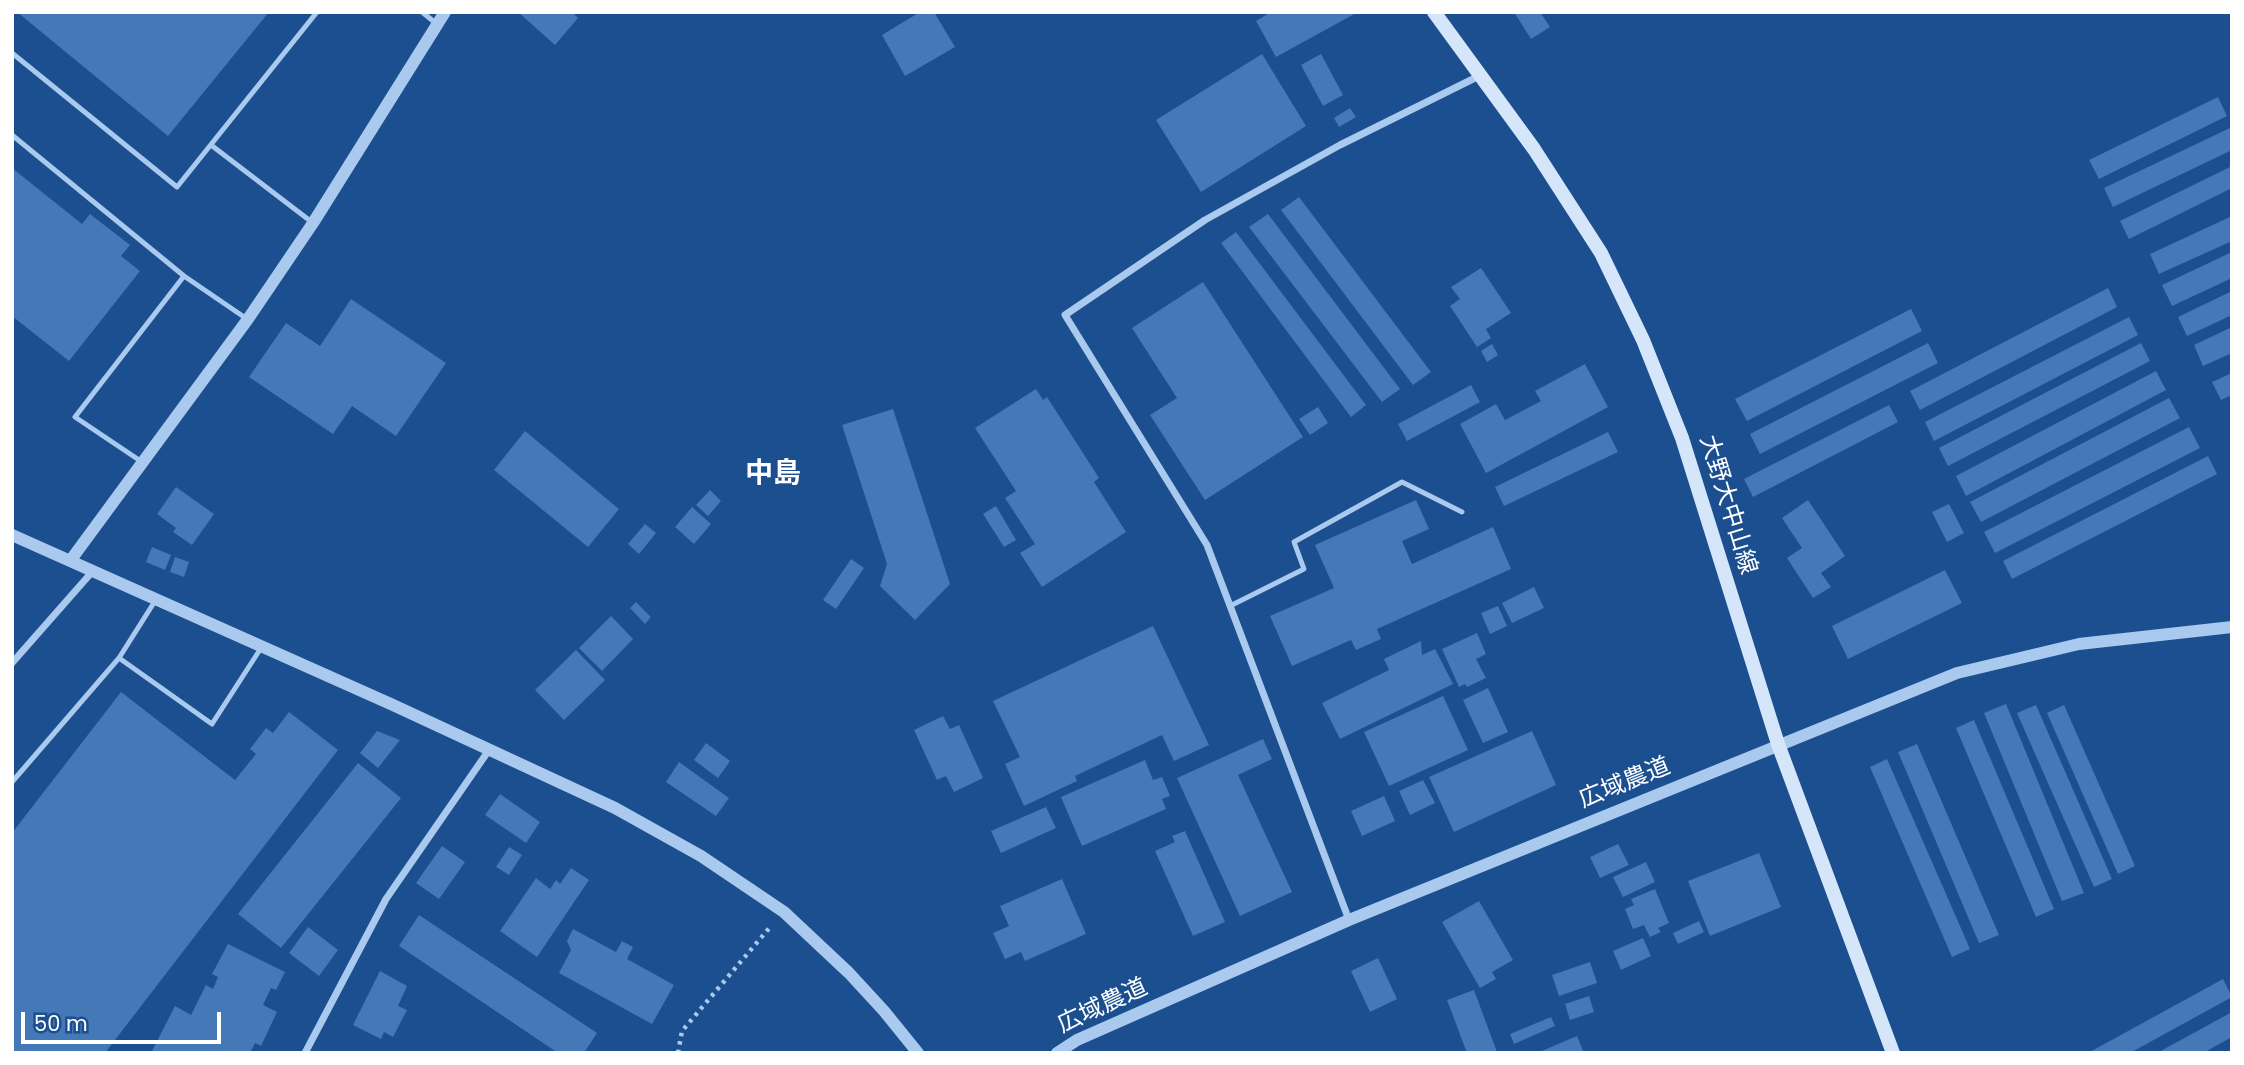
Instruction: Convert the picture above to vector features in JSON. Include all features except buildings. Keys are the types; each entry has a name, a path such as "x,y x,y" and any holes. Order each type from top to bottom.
{"main road":[{"name":"大野大中山線","path":"1434,12 1534,149 1601,253 1643,340 1682,438 1778,744 1893,1053"}],"street":[{"path":"70,561 248,319 313,223 445,12"},
{"path":"1349,920 1207,545 1065,315 1205,220 1340,145 1479,76"},
{"path":"12,536 393,705 628,815 701,856 784,912 849,973 918,1053"},
{"path":"12,663 92,572"},
{"name":"広域農道","path":"1057,1053 1077,1040 1349,920 1957,673 2079,644 2232,627"},
{"path":"305,1053 386,900 489,750"}],"lane":[{"path":"12,52 177,187 317,12"},
{"path":"422,12 438,25"},
{"path":"12,135 184,276 248,319"},
{"path":"211,145 313,223"},
{"path":"142,462 75,417 184,276"},
{"path":"1230,606 1304,569 1294,542 1402,482 1462,512"},
{"path":"12,782 119,658 156,600"},
{"path":"119,658 212,723 261,648"}],"path":[{"path":"678,1053 682,1031 755,942 784,912"}],"district":[{"name":"中島","path":"773,475"}]}
